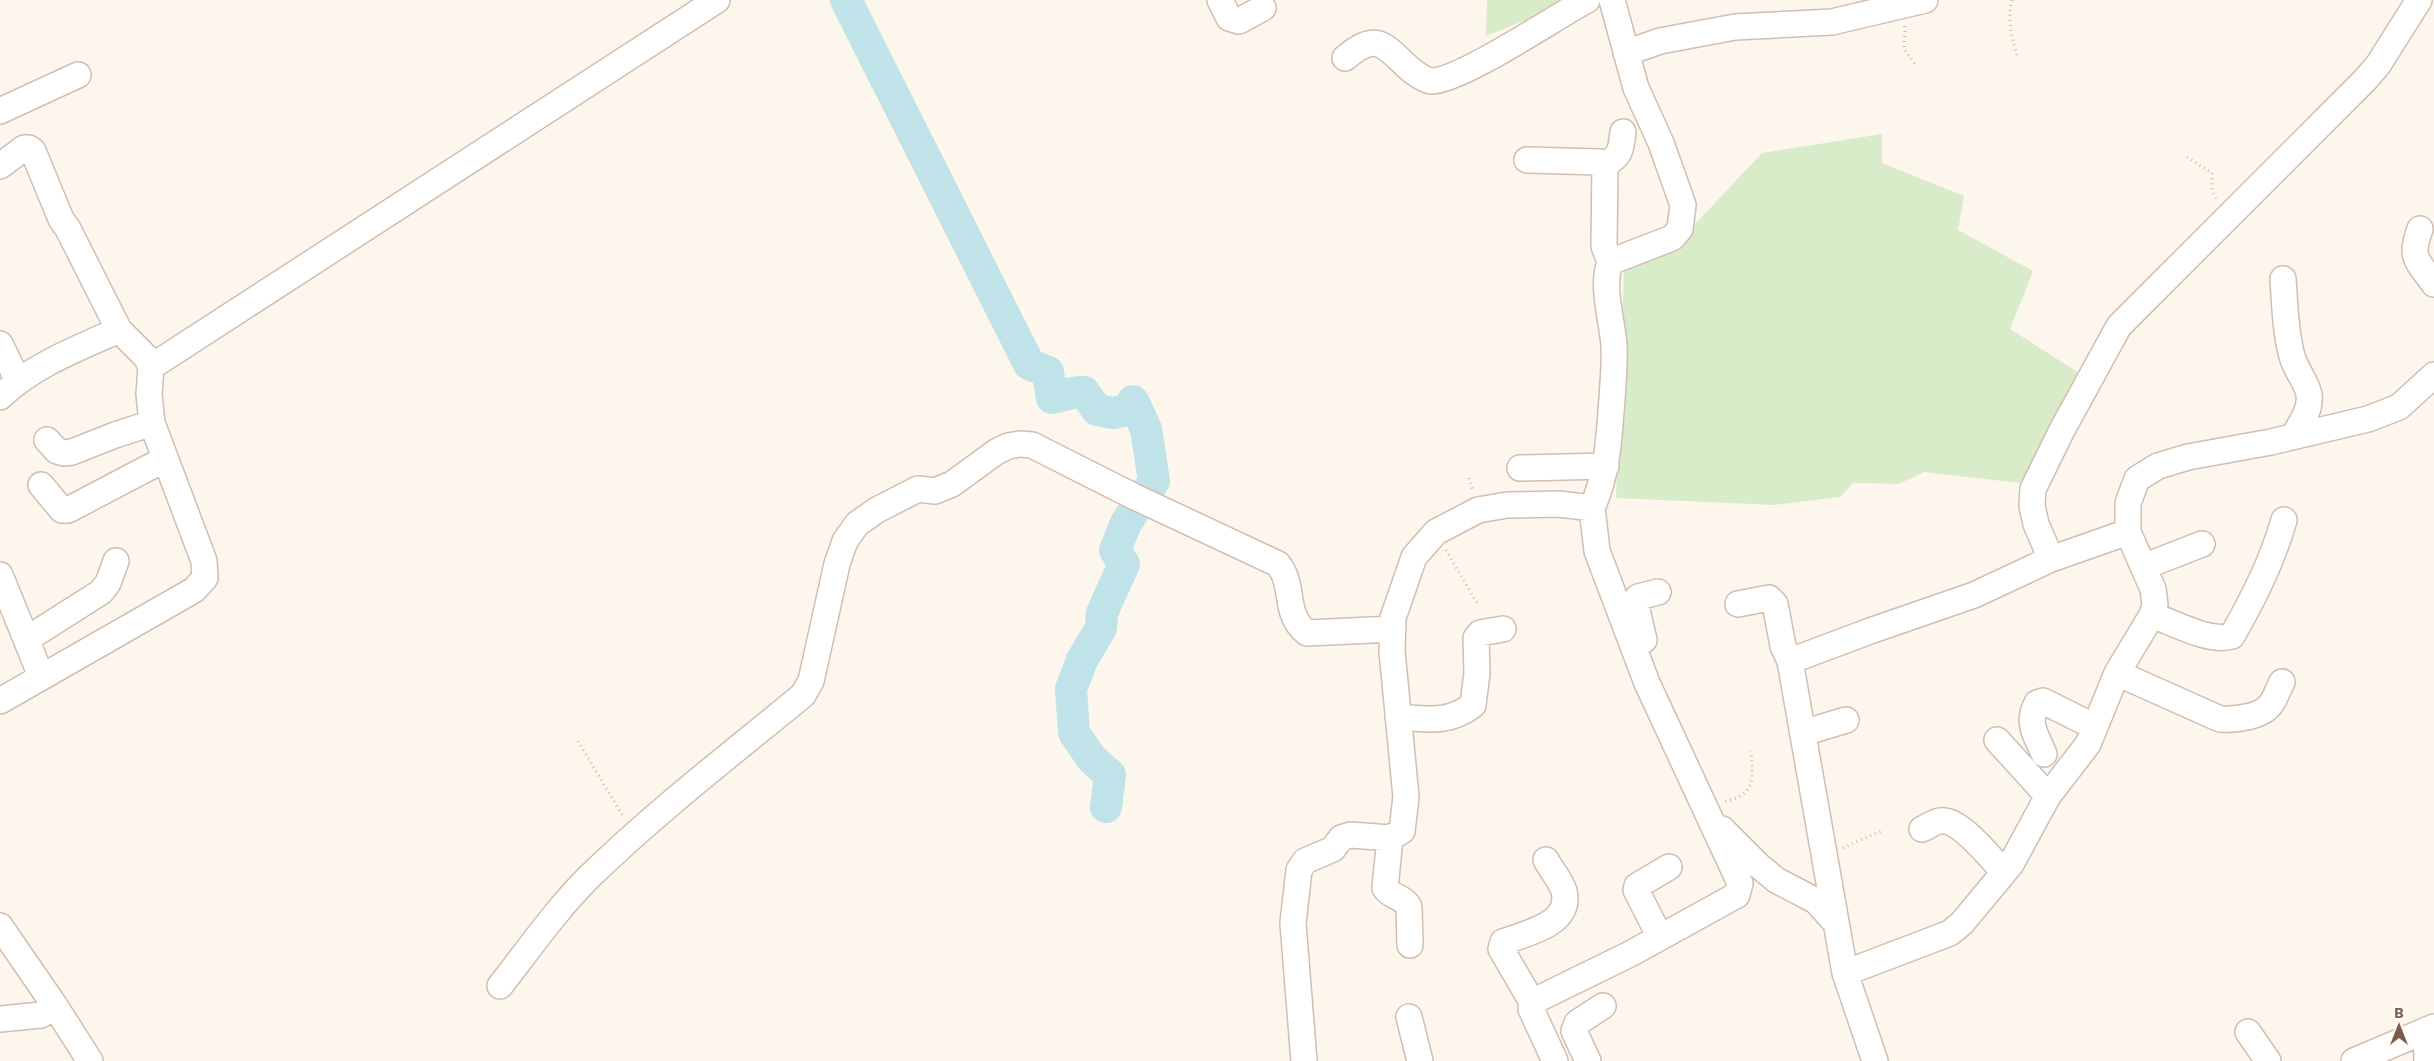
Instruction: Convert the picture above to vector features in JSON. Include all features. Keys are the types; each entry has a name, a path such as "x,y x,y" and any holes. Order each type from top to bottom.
{"street":[{"path":"151,367 717,0"},
{"path":"1220,0 1229,18 1239,21 1263,8"},
{"path":"1345,58 1361,45 1371,43 1382,45 1420,77 1432,81 1463,71 1587,0"},
{"path":"1610,262 1672,238 1680,229 1683,217 1683,205 1661,143 1636,88 1612,0"},
{"path":"2051,559 2036,524 2032,506 2033,489 2062,430 2119,326 2365,80 2378,65 2419,0"},
{"path":"1626,53 1660,40 1735,27 1832,22 1915,3"},
{"path":"0,111 78,74"},
{"path":"1605,165 1617,157 1621,149 1623,132"},
{"path":"0,166 24,148 29,148 33,151 61,219 68,229 118,330 146,357 151,367 149,394 152,423 199,544 204,561 205,578 194,590 0,701"},
{"path":"1527,160 1600,162 1605,165"},
{"path":"1532,1002 1660,937 1737,895 1740,889 1740,883 1710,816 1646,684 1597,551 1592,508 1600,490 1606,466 1615,359 1607,286 1607,269 1610,262 1604,246 1605,165"},
{"path":"2420,229 2413,247 2416,258 2434,284"},
{"path":"2283,278 2291,354 2296,370 2309,394 2306,414 2294,435"},
{"path":"0,397 18,380 50,361 118,330"},
{"path":"0,344 18,380"},
{"path":"1845,973 1950,933 1962,923 2011,864 2048,796 2088,744 2117,672 2152,615 2155,606 2153,589 2128,532 2128,504 2137,479 2158,466 2188,457 2271,442 2294,435 2368,419 2399,407 2434,375"},
{"path":"46,440 57,451 64,453 72,452 115,434 152,423"},
{"path":"500,986 560,909 588,878 673,802 804,695 811,681 837,564 845,541 858,524 877,510 918,489 935,491 952,484 996,452 1008,446 1032,445 1134,497 1278,564 1286,574 1291,609 1299,626 1308,633 1393,628"},
{"path":"41,485 62,510 68,510 165,459"},
{"path":"1520,468 1606,466"},
{"path":"1304,1061 1293,923 1299,870 1305,861 1333,849 1341,838 1351,835 1390,838 1402,831 1406,797 1392,651 1393,618 1414,557 1436,532 1478,510 1507,505 1559,504 1592,508"},
{"path":"2152,615 2211,637 2221,639 2232,636 2262,581 2278,542 2284,520"},
{"path":"1790,661 1974,595 2051,559 2128,532"},
{"path":"2144,567 2202,544"},
{"path":"27,639 101,592 108,583 116,560"},
{"path":"0,575 41,676"},
{"path":"1636,655 1644,643 1645,636 1636,602 1638,597 1658,592"},
{"path":"1738,604 1769,598 1775,604 1783,646 1790,661 1845,973 1874,1061"},
{"path":"1398,717 1436,719 1460,715 1473,705 1477,681 1476,638 1480,633 1504,629"},
{"path":"2117,672 2220,719 2236,720 2264,710 2271,705 2282,682"},
{"path":"2044,754 2030,721 2036,703 2043,701 2094,727"},
{"path":"1803,733 1846,720"},
{"path":"1997,740 2048,796"},
{"path":"1710,816 1758,865 1776,880 1816,901 1836,923"},
{"path":"1922,830 1939,821 1950,822 1978,843 2004,872"},
{"path":"1390,838 1385,888 1387,892 1409,906 1410,945"},
{"path":"1546,860 1564,891 1563,910 1553,922 1504,942 1501,949 1532,1002 1531,1008 1555,1061"},
{"path":"1660,937 1636,894 1636,890 1637,886 1669,867"},
{"path":"0,926 90,1061"},
{"path":"0,1019 41,1015 54,1006"},
{"path":"1588,1061 1574,1031 1577,1023 1603,1006"},
{"path":"1409,1017 1420,1061"},
{"path":"2354,1061 2430,1028 2427,1061"},
{"path":"2248,1032 2268,1061"}],"path":[{"path":"2012,0 2011,34 2017,55"},
{"path":"1915,3 1904,49 1915,64"},
{"path":"2187,157 2212,174 2213,197 2229,214"},
{"path":"1436,532 1477,603"},
{"path":"578,740 604,781 615,806 636,834"},
{"path":"1710,816 1732,800 1744,796 1750,789 1753,770 1751,752"},
{"path":"1825,856 1881,831"}],"green space":[{"path":"1487,0 1576,0 1486,36"},
{"path":"1882,134 1882,163 1964,196 1958,230 2033,271 2010,329 2081,374 2020,483 1924,472 1899,484 1853,483 1840,497 1774,505 1616,498 1624,270 1661,251 1699,220 1762,153"}],"waterway":[{"path":"846,0 1029,364 1048,372 1052,398 1084,392 1097,410 1113,413 1128,410 1133,401 1146,429 1154,481 1126,523 1115,550 1124,564 1102,613 1101,628 1082,660 1071,689 1074,733 1092,759 1110,775 1106,807"}]}
